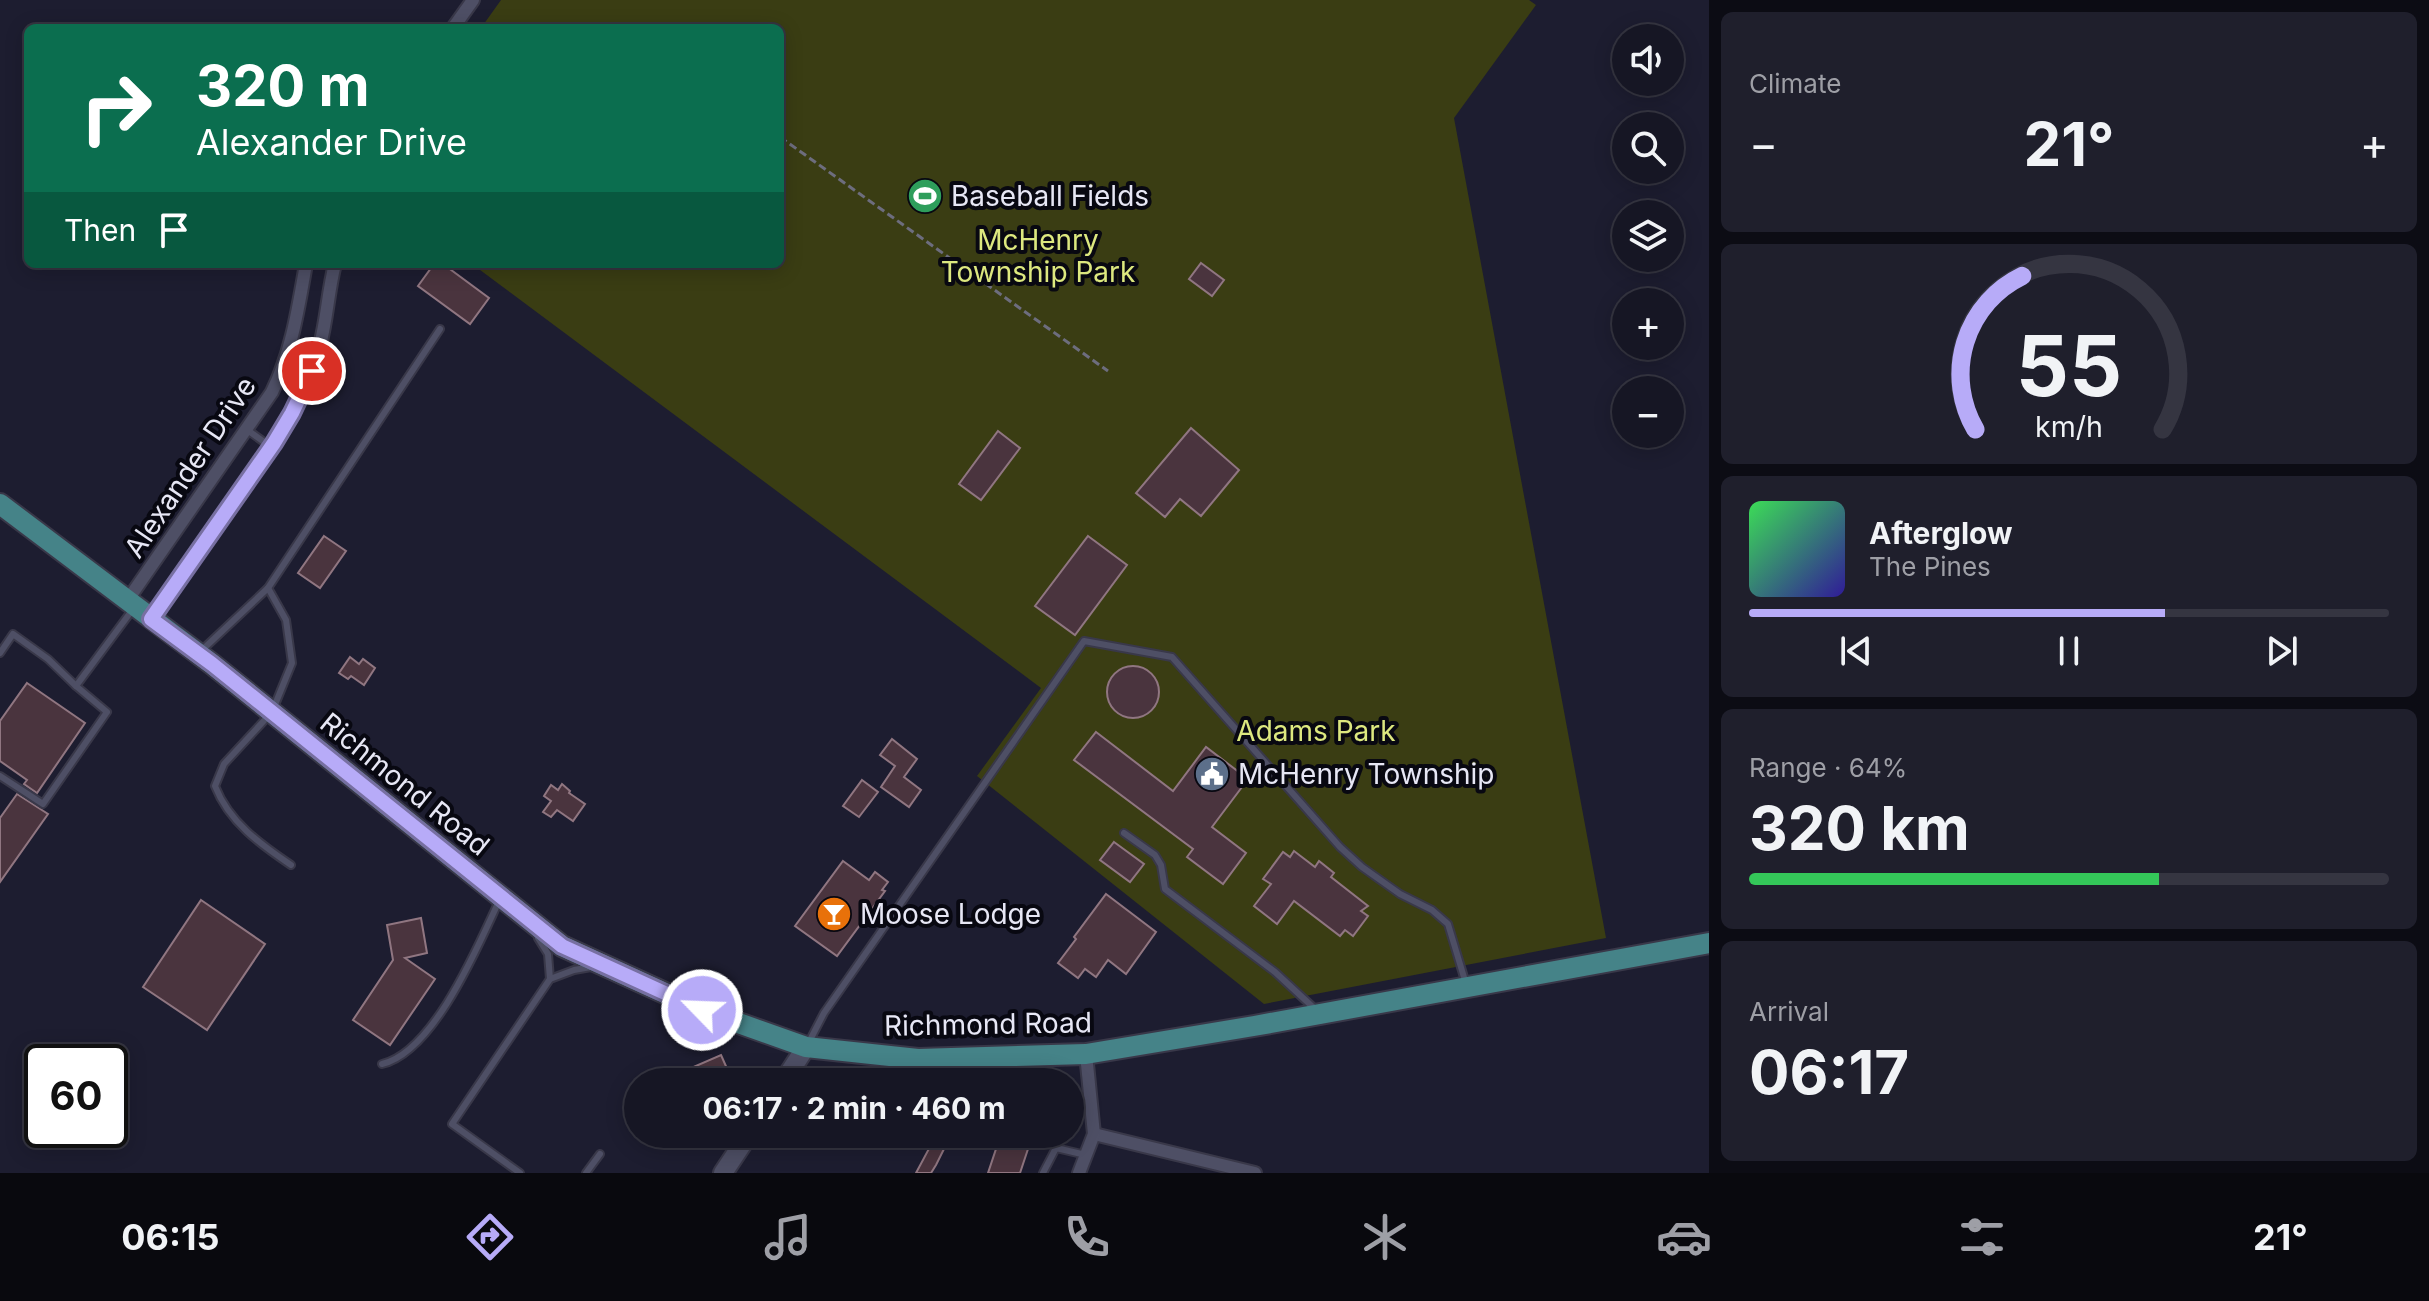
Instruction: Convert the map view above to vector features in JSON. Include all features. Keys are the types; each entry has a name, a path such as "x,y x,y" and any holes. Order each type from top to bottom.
{"main road":[{"name":"Richmond Road","path":"0,504 272,712 562,946 702,1010 806,1047 918,1059 1086,1054 1709,943"}],"street":[{"path":"456,24 473,0"},
{"name":"Alexander Drive","path":"138,609 246,429 272,392 285,364 294,332 305,268"},
{"name":"Alexander Drive","path":"138,609 271,447 292,413 312,371 320,344 334,268"},
{"path":"792,1068 806,1047"},
{"path":"1079,1173 1094,1134 1086,1054"},
{"path":"1094,1134 1255,1173"},
{"path":"723,1173 740,1148"}],"lane":[{"path":"198,654 268,588 440,329"},
{"path":"246,429 271,447"},
{"path":"268,588 286,620 292,663 272,712 224,764 215,786 221,803 253,839 291,865"},
{"path":"76,686 138,609"},
{"path":"0,653 13,634 48,659 107,712 43,804 0,776"},
{"path":"806,1047 824,1013 1084,641 1172,657 1340,847 1362,867 1400,894 1432,910 1448,924 1467,987"},
{"path":"1124,833 1155,855 1161,865 1165,889 1275,972 1320,1014"},
{"path":"382,1064 392,1061 409,1048 435,1020 454,993 501,897"},
{"path":"527,918 548,954 550,979"},
{"path":"520,1173 452,1124 550,979 574,970 602,965"},
{"path":"1043,1173 1056,1148 1086,1155"},
{"path":"586,1173 600,1154"}],"path":[{"path":"784,140 1108,371"}],"green space":[{"path":"501,0 1529,0 1536,5 1454,118 1606,938 1264,1004 977,776 1041,688 477,268 784,268 784,24 484,24"}],"building":[{"path":"1201,263 1224,280 1212,296 1189,279"},
{"path":"431,268 448,268 489,298 470,324 418,286"},
{"path":"1191,428 1239,470 1201,516 1180,499 1165,517 1136,493"},
{"path":"998,431 1020,448 981,500 959,484"},
{"path":"324,536 346,551 320,588 298,573"},
{"path":"1088,536 1127,565 1075,635 1035,606"},
{"path":"350,657 359,664 363,659 375,668 364,685 351,676 348,679 339,673"},
{"path":"1133,666 1151,674 1159,692 1151,710 1133,718 1115,710 1107,692 1115,674"},
{"path":"27,683 85,723 37,793 24,784 27,780 0,761 0,721"},
{"path":"1096,732 1173,791 1206,747 1248,779 1212,827 1246,853 1223,884 1187,857 1193,849 1074,760"},
{"path":"892,739 917,759 904,777 921,790 909,807 881,787 895,766 880,755"},
{"path":"862,780 878,792 859,817 843,806"},
{"path":"562,784 585,804 573,821 557,810 551,817 543,812 551,801 544,796 551,785 558,790"},
{"path":"17,794 48,814 0,882 0,818"},
{"path":"1114,842 1144,864 1130,882 1100,860"},
{"path":"1294,851 1315,867 1319,861 1334,873 1331,877 1368,906 1361,911 1368,916 1353,936 1345,930 1340,936 1294,901 1277,924 1254,906 1271,884 1263,879 1283,852 1290,857"},
{"path":"843,861 869,880 875,872 888,882 882,890 885,891 837,956 795,926"},
{"path":"1106,894 1156,932 1126,974 1108,960 1096,977 1085,969 1078,978 1058,963"},
{"path":"201,900 265,944 207,1030 143,987"},
{"path":"421,918 427,953 405,958 435,979 390,1045 353,1020 393,960 387,925"},
{"path":"721,1055 727,1068 691,1068"},
{"path":"929,1148 944,1149 931,1173 916,1173"},
{"path":"996,1148 1028,1148 1020,1173 988,1173"}],"place":[{"name":"Baseball Fields","path":"925,196"},
{"name":"McHenry Township","path":"1212,774"},
{"name":"Moose Lodge","path":"834,914"}],"route":[{"path":"312,371 274,443 151,619 212,664 562,946 702,1010"}],"park label":[{"name":"McHenry Township Park","path":"1038,256"},
{"name":"Adams Park","path":"1316,731"}]}
